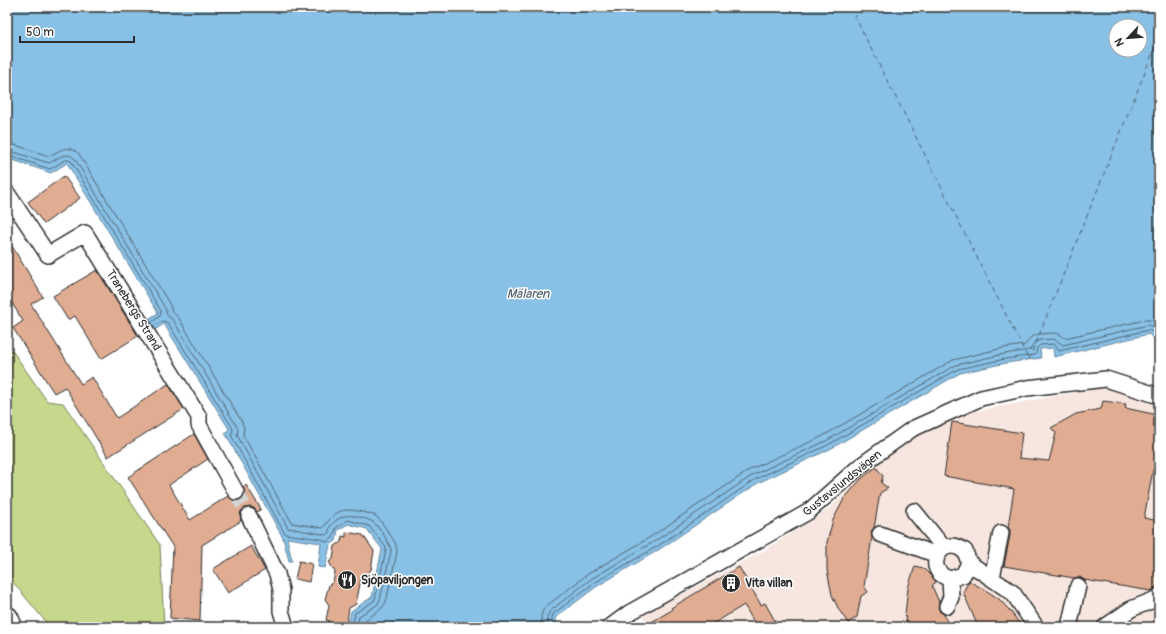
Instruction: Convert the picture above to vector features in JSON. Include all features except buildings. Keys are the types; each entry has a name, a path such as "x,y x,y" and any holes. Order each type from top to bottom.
{"main road":[{"path":"7,618 10,627"},
{"path":"7,624 10,627"}],"street":[{"name":"Tranebergs Strand","path":"7,193 48,255 85,233 199,417 199,425 236,492"},
{"name":"Gustavslundsvägen","path":"610,627 629,613 808,512 860,466 912,429 981,398 1027,388 1106,379 1159,396"},
{"path":"914,511 940,552 936,565 941,574 950,579 963,575 969,563"},
{"path":"249,516 277,574 281,590 281,611 286,627"},
{"path":"992,578 1001,533"},
{"path":"880,534 940,552 954,546 965,551 969,563 1012,592 1036,627"},
{"path":"947,606 951,597 950,579"},
{"path":"1069,627 1078,586"},
{"path":"1105,627 1132,609 1156,599 1159,596"}],"shaded area":[{"path":"1107,386 1159,402 1159,627 643,627 644,614 763,551 830,508 859,477 920,432 965,413"}],"green space":[{"path":"7,343 47,401 63,403 160,545 164,627 50,627 7,575"}],"water":[{"name":"Mälaren","path":"7,7 1159,7 1159,345 1149,334 1054,357 1053,348 1040,349 1041,358 1006,363 960,373 830,449 758,483 660,549 596,587 556,617 557,627 348,627 351,611 372,597 382,549 367,529 348,524 338,530 336,541 330,545 325,568 318,567 321,543 287,538 292,561 289,561 283,538 225,433 229,429 164,324 151,332 145,321 158,313 67,163 51,173 7,158"}],"ferry route":[{"path":"850,7 1029,360 1159,37"}],"tunnel":[{"path":"236,492 249,516"}],"place":[{"name":"Sjöpaviljongen","path":"347,580"},
{"name":"Vita villan","path":"731,583"}]}
